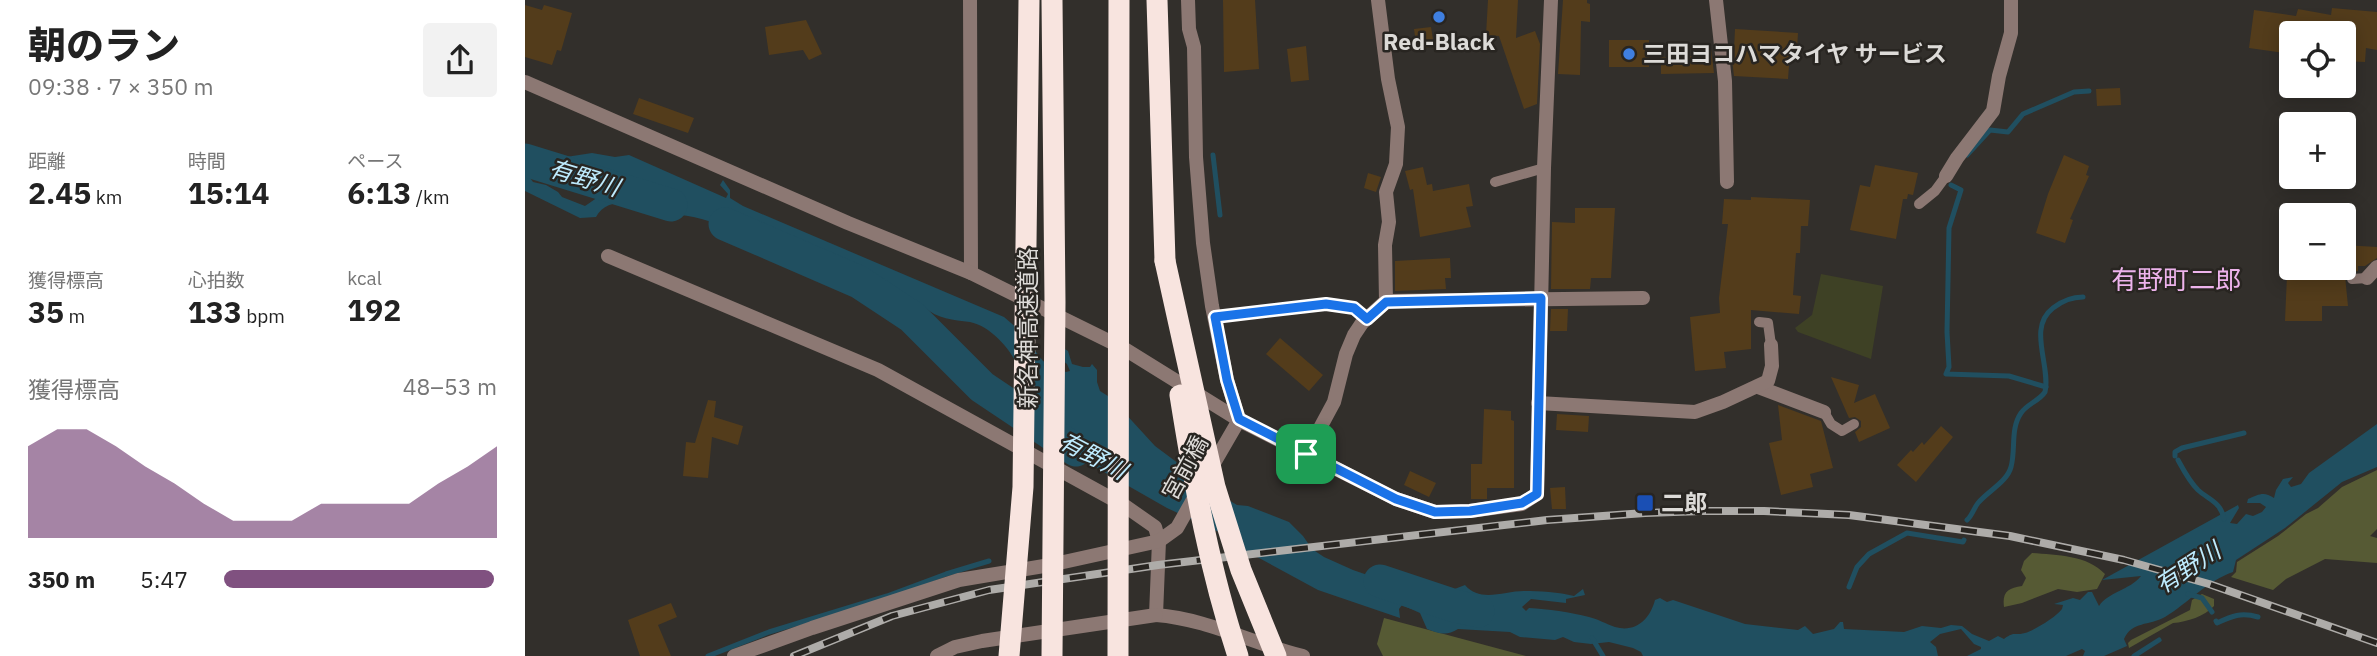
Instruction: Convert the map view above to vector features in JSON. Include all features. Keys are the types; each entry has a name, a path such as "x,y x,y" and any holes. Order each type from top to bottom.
{"highway":[{"path":"1009,656 1023,486 1029,0"},
{"name":"新名神高速道路","path":"1052,0 1055,316 1052,656"},
{"path":"1118,656 1119,0"},
{"path":"1157,0 1165,261 1176,371 1191,466 1238,656"},
{"path":"1165,261 1215,487 1241,570 1276,656"}],"street":[{"path":"970,0 971,273"},
{"path":"1188,0 1189,29 1194,47 1199,200 1215,317 1236,425"},
{"path":"1378,0 1388,79 1398,127 1396,164 1386,192 1389,222 1385,245 1386,302"},
{"path":"525,82 848,223 971,273 1123,348 1236,425 1306,454 1396,499 1435,512 1470,511 1522,503 1537,494 1544,168 1551,0"},
{"path":"1716,0 1725,81 1727,182"},
{"path":"1946,176 1993,111 2011,33 2011,0"},
{"path":"608,256 878,370 1125,506 1156,527 1159,541 1156,615"},
{"path":"1306,454 1334,402 1346,354 1355,335 1367,319 1386,302 1643,298"},
{"path":"1538,403 1695,412 1768,381 1772,366 1771,345"},
{"path":"1758,387 1823,412"},
{"name":"宮前橋","path":"1159,541 1177,528 1236,425"},
{"path":"734,656 958,580 1050,565 1159,541"},
{"path":"937,656 955,647 982,641 1156,615 1182,617 1303,656"}],"lane":[{"path":"1495,182 1544,168"},
{"path":"1919,204 1935,191 1946,176"},
{"path":"1215,317 1326,304 1354,308 1367,319"},
{"path":"1759,322 1768,323 1771,345"},
{"path":"1823,412 1831,424 1842,430 1854,424"}],"green space":[{"path":"1821,274 1883,286 1871,359 1798,332 1795,328 1812,315"},
{"path":"2377,470 2377,529 2370,536 2377,538 2377,563 2325,559 2286,579 2273,590 2231,577 2236,572 2237,562 2318,508 2342,487"},
{"path":"2032,553 2081,560 2105,574 2097,589 2077,592 2058,589 2004,607 2007,592 2022,586 2026,578 2021,570 2024,561"},
{"path":"2202,594 2214,599 2214,606 2206,613 2173,623 2129,648 2128,643 2131,640 2190,610 2192,600"},
{"path":"1384,618 1526,656 1383,656 1377,644"}],"water":[{"path":"592,153 615,157 629,155 726,198 728,194 720,185 723,180 730,190 730,198 743,206 1004,317 1018,329 1043,361 1066,372 1070,371 1067,364 1059,358 1060,346 1068,351 1072,364 1090,367 1092,364 1097,370 1100,391 1111,398 1155,446 1222,496 1237,505 1248,506 1289,522 1312,549 1324,557 1353,570 1423,592 1424,598 1447,600 1452,590 1465,585 1478,594 1485,595 1530,591 1574,596 1583,589 1585,595 1566,599 1566,603 1531,599 1522,607 1526,611 1529,608 1551,610 1592,618 1615,627 1629,628 1641,623 1650,613 1655,600 1660,598 1745,624 1798,630 1805,626 1813,634 1834,629 1843,622 1844,629 1904,632 1922,626 1962,626 1972,634 1989,641 1998,636 2004,639 2040,626 2062,609 2063,605 2054,604 2073,598 2080,600 2088,592 2092,592 2099,606 2141,576 2102,580 2238,505 2239,508 2230,523 2237,524 2246,514 2253,516 2262,512 2266,507 2260,503 2247,503 2248,499 2261,494 2274,498 2283,479 2293,477 2288,483 2291,487 2301,484 2309,473 2377,424 2377,467 2342,482 2285,528 2236,560 2233,572 2215,581 2165,617 2132,629 2124,639 2127,646 2104,656 2083,656 2085,651 2082,649 2066,656 1967,656 1981,647 1974,644 1961,629 1940,634 1930,642 1936,647 1938,656 1643,656 1633,648 1609,642 1591,644 1574,642 1563,637 1555,640 1520,637 1510,632 1458,629 1450,633 1439,633 1427,629 1420,613 1402,605 1399,609 1400,618 1318,590 1237,546 1236,540 1167,508 1039,435 1041,418 1029,410 1013,356 1001,341 978,324 940,316 794,251 703,219 663,214 655,204 614,204 601,210 596,217 580,218 525,191 525,157 549,166 566,157","holes":["603,175 646,189 647,193 643,194 634,189 625,196 603,195 585,206 562,197 558,192 533,182 530,178 534,176 547,180 567,176"]}],"building":[{"path":"1223,0 1255,0 1259,69 1224,72"},
{"path":"1488,0 1518,0 1516,38 1535,31 1540,44 1537,104 1524,109 1499,36 1486,35"},
{"path":"1563,0 1587,0 1590,4 1590,22 1581,21 1580,75 1558,74"},
{"path":"525,5 542,10 544,5 572,13 561,51 557,50 552,65 525,57"},
{"path":"2332,8 2377,12 2377,50 2366,48 2365,62 2356,62 2356,21 2279,21 2279,52 2249,48 2254,10 2296,16 2298,9 2331,15"},
{"path":"806,20 822,54 809,60 803,50 769,55 765,27"},
{"path":"1431,27 1434,46 1417,50 1414,29"},
{"path":"1735,29 1798,33 1797,49 1790,52 1788,79 1734,76 1731,51 1734,51"},
{"name":"三田ヨコハマタイヤ サービス","path":"1609,40 1649,40 1649,67 1609,67"},
{"path":"1306,46 1309,80 1291,82 1287,49"},
{"path":"1711,49 1714,73 1661,74 1661,57 1702,56 1711,54"},
{"path":"2120,88 2121,105 2097,106 2096,89"},
{"path":"639,98 694,118 688,133 633,114"},
{"path":"2064,155 2089,166 2086,175 2089,176 2070,219 2073,220 2065,243 2036,233"},
{"path":"1875,165 1918,173 1913,195 1908,194 1907,199 1903,199 1896,239 1850,230 1860,185 1870,187"},
{"path":"1423,167 1427,185 1432,184 1433,191 1469,184 1473,206 1466,207 1471,227 1420,237 1413,189 1410,190 1405,171"},
{"path":"1368,173 1381,177 1376,192 1364,188"},
{"path":"1751,197 1810,200 1808,226 1801,226 1800,253 1796,253 1793,295 1801,296 1799,314 1751,310 1751,349 1724,352 1726,368 1695,371 1690,317 1720,313 1719,298 1728,224 1722,224 1724,199 1751,200"},
{"path":"1575,208 1615,208 1611,278 1591,278 1590,289 1551,289 1552,222 1575,223"},
{"path":"2356,246 2377,247 2377,258 2365,266 2358,266 2358,271"},
{"path":"1450,258 1451,278 1445,278 1446,289 1395,291 1395,261"},
{"path":"2287,280 2345,280 2348,306 2322,306 2322,321 2285,321"},
{"path":"1551,309 1568,309 1567,331 1550,331"},
{"path":"1280,338 1323,375 1309,391 1266,354"},
{"path":"1831,377 1859,385 1854,403 1875,394 1890,428 1859,442 1855,432 1861,427 1861,421 1855,417 1849,418"},
{"path":"708,400 716,401 714,417 743,426 738,445 712,437 708,478 683,476 686,442 695,443"},
{"path":"1778,405 1821,421 1833,468 1810,474 1813,487 1781,495 1769,443 1782,440"},
{"path":"1484,409 1511,411 1511,420 1514,421 1514,488 1487,488 1487,499 1471,499 1471,464 1482,464"},
{"path":"1557,414 1589,416 1588,432 1556,430"},
{"path":"1941,426 1953,437 1916,482 1897,465 1911,450 1913,452 1922,442 1924,445"},
{"path":"1410,471 1436,483 1429,497 1404,485"},
{"path":"1565,487 1566,509 1552,509 1550,488"},
{"path":"671,603 677,617 658,625 671,656 640,656 628,620"}],"waterway":[{"path":"1967,155 1990,130 2008,132 2023,114 2074,92 2089,91"},
{"path":"1213,155 1220,215"},
{"name":"有野川","path":"525,160 671,205"},
{"path":"1951,185 1961,190 1949,228 1949,367 1946,374 2009,376 2046,387"},
{"name":"有野川","path":"725,224 859,282 912,317 982,387 1076,450"},
{"path":"1967,520 1978,503 2009,472 2018,419 2024,410 2045,392 2041,347 2045,316 2063,301 2083,297"},
{"path":"2175,456 2175,452 2182,448 2244,433"},
{"path":"2178,460 2195,487 2217,505 2224,519"},
{"path":"1849,587 1857,567 1869,554 1907,533 1963,542 1964,540"},
{"path":"708,656 769,632 989,561"},
{"name":"有野川","path":"1380,581 1478,611"},
{"path":"2188,594 2202,598 2212,612"},
{"path":"2216,621 2217,623 2242,615 2258,617"},
{"path":"1592,638 1603,656"},
{"path":"2134,656 2159,640"}],"railway":[{"path":"794,656 892,616 989,590 1158,565 1547,520 1703,511 1849,515 2010,536 2124,560 2209,584 2377,643"}],"place":[{"name":"Red-Black","path":"1439,17"},
{"name":"三田ヨコハマタイヤ サービス","path":"1629,54"},
{"name":"二郎","path":"1645,503"}],"district":[{"name":"有野町二郎","path":"2176,280"}],"route":[{"path":"1541,298 1537,494 1522,503 1470,511 1435,512 1396,499 1306,454 1239,419 1227,380 1215,317 1326,304 1354,308 1367,319 1386,302 1541,298"}]}
